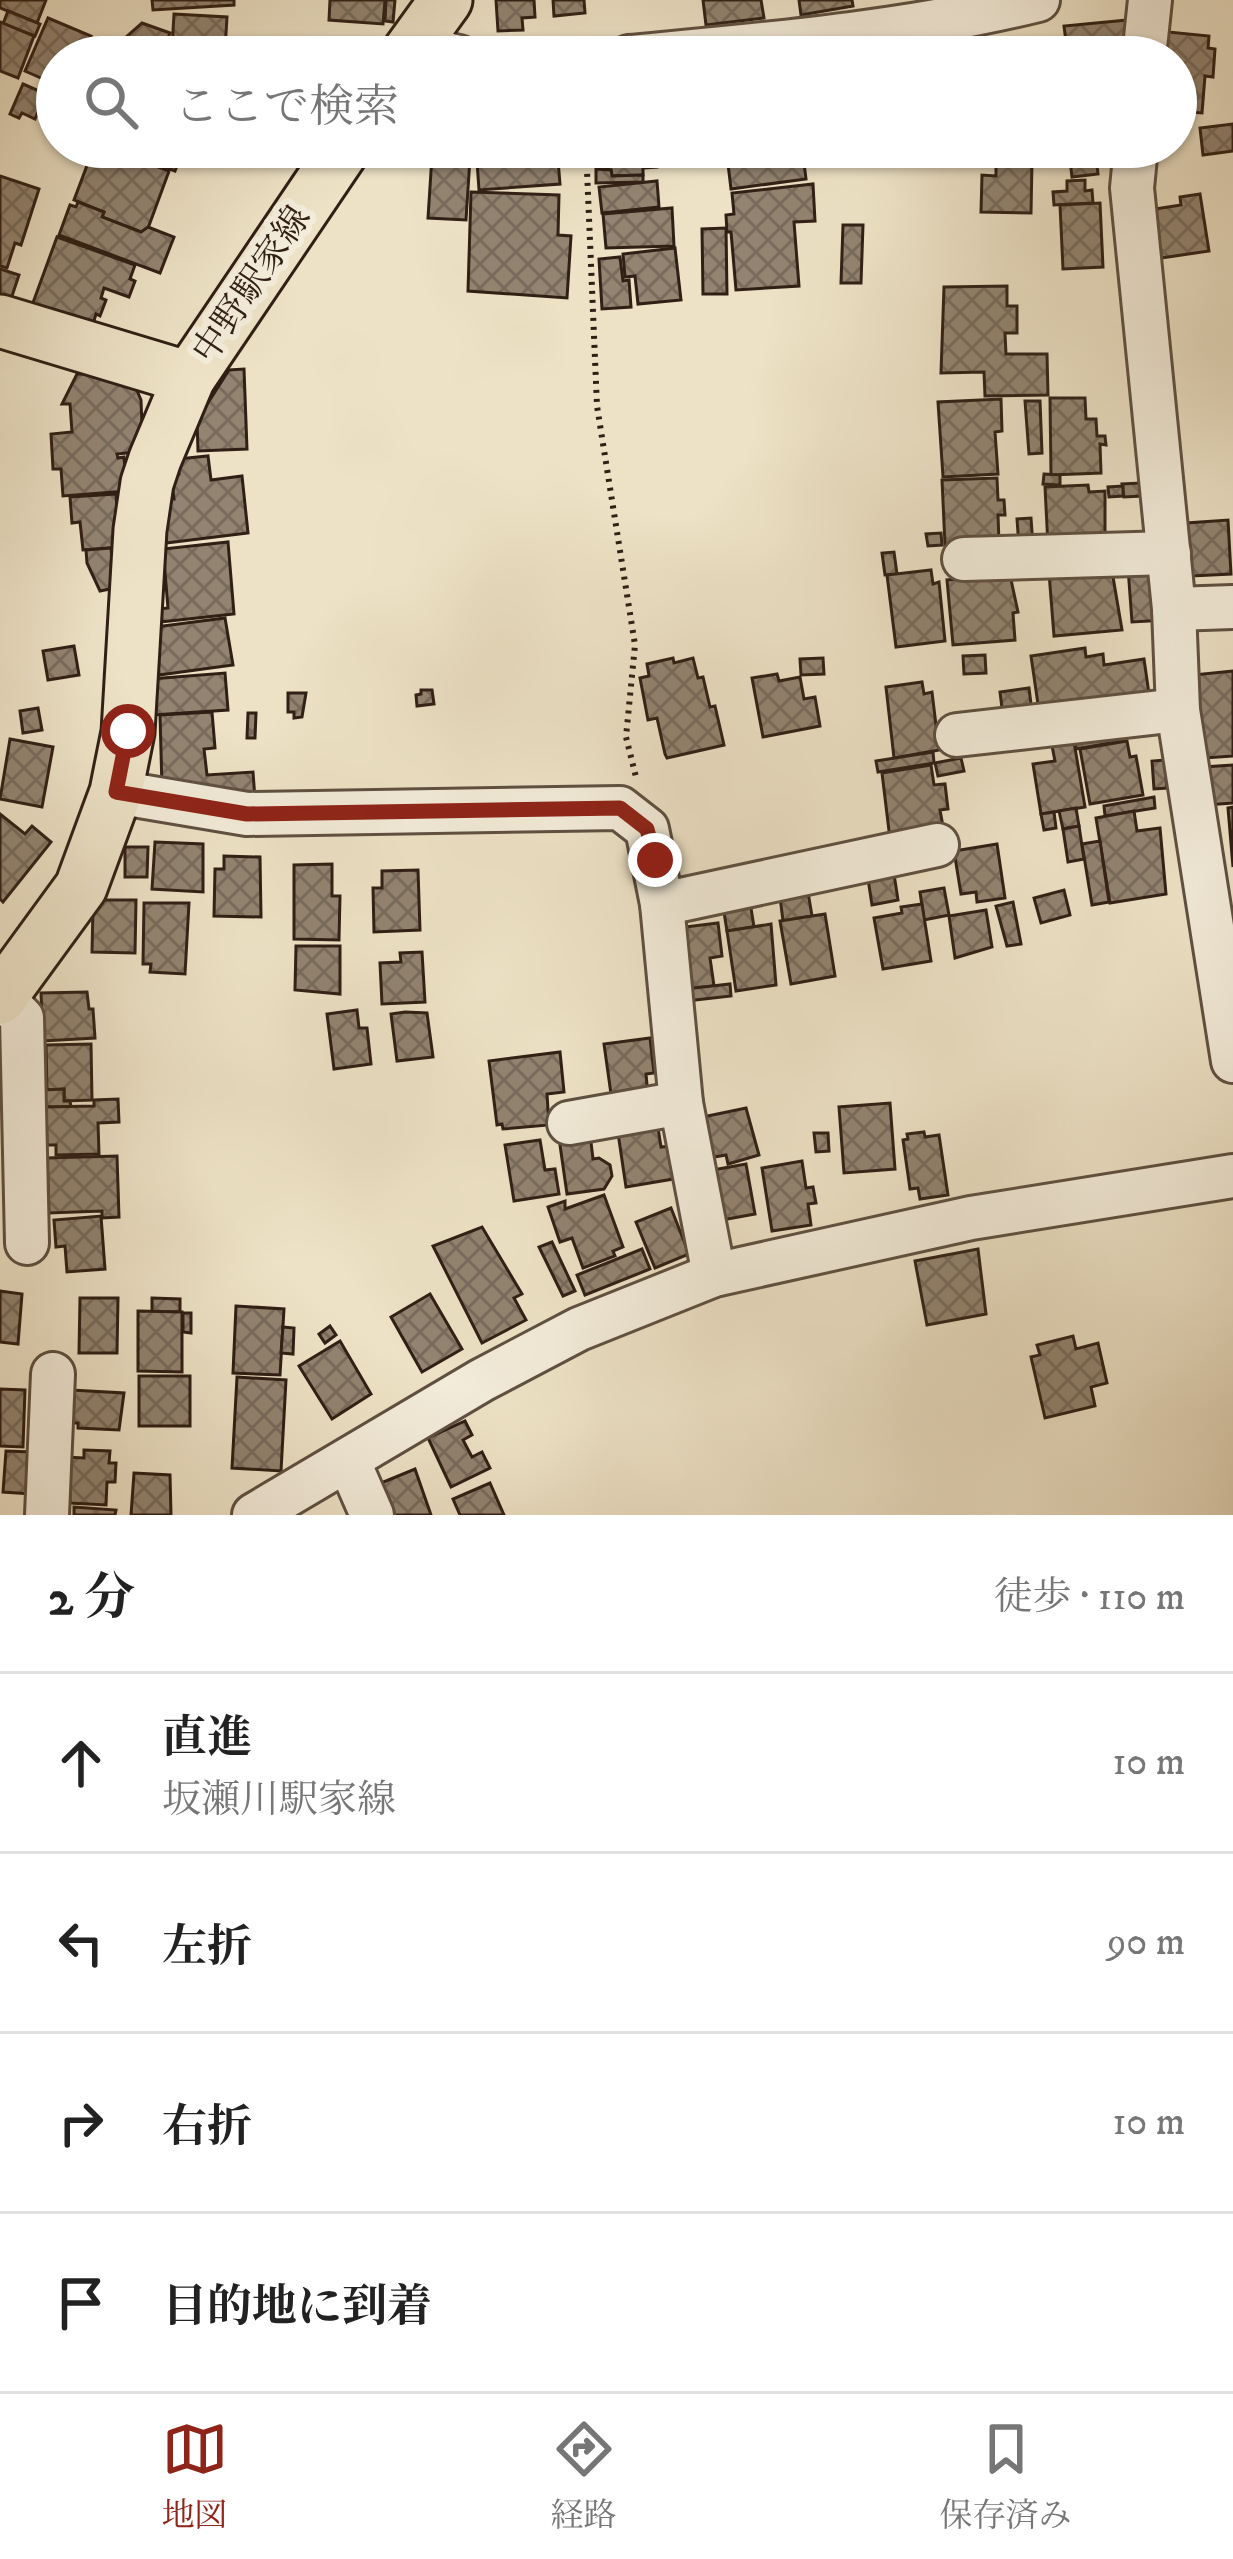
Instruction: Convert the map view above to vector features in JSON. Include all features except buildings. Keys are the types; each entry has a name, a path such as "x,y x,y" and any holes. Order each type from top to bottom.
{"main road":[{"path":"433,36 446,0"},
{"name":"中野駅家線","path":"0,321 189,378 331,168"},
{"path":"1,997 81,887 116,792 128,731 147,483 189,378"}],"street":[{"path":"850,36 969,17 1038,0"},
{"path":"1146,36 1150,0"},
{"path":"1134,168 1132,188 1174,609 1178,710 1233,1061"},
{"path":"964,559 1169,554"},
{"path":"1174,609 1233,607"},
{"path":"957,735 1178,710"},
{"path":"116,792 247,814 620,808 638,821 647,829 662,904 681,1103 714,1275"},
{"path":"662,904 937,844"},
{"path":"1,997 22,1018 27,1243"},
{"path":"569,1123 681,1103"},
{"path":"254,1515 482,1380 579,1329 714,1275 971,1218 1233,1176"},
{"path":"47,1515 53,1374"},
{"path":"349,1460 372,1515"}],"path":[{"path":"587,168 596,406 635,645 626,736 641,793 638,821"}],"route":[{"path":"128,731 116,792 247,814 620,808 647,829 655,860"}]}
